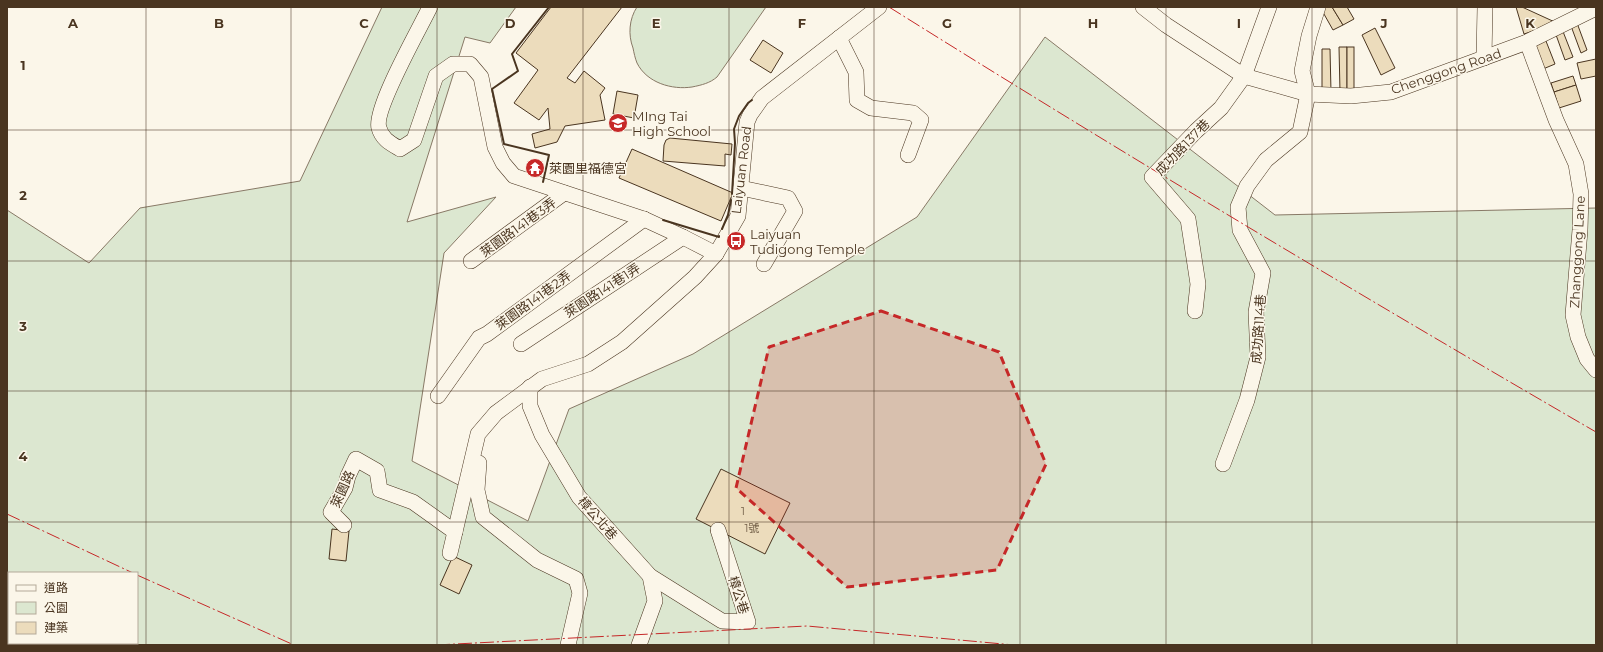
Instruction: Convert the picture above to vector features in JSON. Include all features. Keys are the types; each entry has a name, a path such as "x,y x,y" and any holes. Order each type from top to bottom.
{"street":[{"path":"430,7 388,91 380,112 378,127 386,141 400,149 414,140 436,76 453,64 470,64 481,76 495,147 503,163 514,176 644,219 684,237 716,254"},
{"name":"Laiyuan Road","path":"530,387 542,379 588,364 622,342 696,277 716,254 738,216 746,122 750,114 762,98 879,7"},
{"name":"Chenggong Road","path":"1143,7 1166,25 1244,76 1308,94 1351,96 1391,92 1527,42 1596,8"},
{"path":"1244,76 1269,7"},
{"name":"成功路114巷","path":"1223,464 1247,400 1258,357 1256,312 1263,273 1240,230 1238,207 1247,186 1266,160 1300,132 1308,94 1302,71 1309,36 1318,7"},
{"path":"1484,58 1485,7"},
{"path":"839,38 856,72 857,100 871,108 913,113 921,120 908,155"},
{"name":"Zhanggong Lane","path":"1527,42 1556,120 1576,164 1581,194 1580,230 1573,315 1578,337 1587,359 1596,370"},
{"name":"成功路137巷","path":"1196,311 1198,284 1188,219 1152,177 1196,131 1221,108 1244,76"},
{"path":"741,188 788,198 795,211 764,264"},
{"name":"萊園路141巷3弄","path":"471,261 564,193"},
{"name":"萊園路141巷2弄","path":"438,396 479,338 487,334 644,219"},
{"name":"萊園路141巷1弄","path":"521,344 684,237"},
{"path":"450,553 478,434 496,413 530,387"},
{"name":"樟公北巷","path":"530,387 530,406 542,436 579,497 650,576"},
{"path":"478,434 479,458 477,490 483,517 537,560 576,579 580,593 568,645"},
{"name":"萊園路","path":"344,525 331,512 345,488 348,476 356,459 377,471 380,490 413,502 455,532"},
{"name":"樟公巷","path":"650,576 722,620 748,622 718,530"},
{"path":"639,645 655,601 650,576"}],"highlighted area":[{"path":"881,311 999,352 1046,464 997,570 847,587 736,488 769,347"}],"green space":[{"path":"382,7 516,7 490,43 465,37 407,222 496,197 444,253 412,461 528,521 569,409 693,354 917,217 1045,37 1275,215 1596,208 1596,645 7,645 7,210 89,263 140,208 300,181"},
{"path":"637,7 766,7 717,77 702,85 684,88 661,84 647,76 641,70 637,63 631,43 630,32 632,17"}],"building":[{"path":"551,7 622,7 567,78 575,83 584,71 605,88 600,95 605,120 565,126 557,142 535,148 532,134 550,129 548,108 539,120 514,103 538,70 516,53"},
{"path":"1320,7 1332,7 1343,25 1333,30"},
{"path":"1332,7 1347,7 1354,19 1343,25"},
{"path":"1516,7 1522,7 1557,23 1524,34"},
{"path":"1577,23 1587,50 1581,53 1571,26"},
{"path":"1375,28 1395,68 1381,75 1362,35"},
{"path":"1562,29 1573,57 1565,60 1555,32"},
{"path":"1544,36 1555,64 1543,69 1533,40"},
{"path":"763,40 783,53 771,73 750,60"},
{"path":"1339,47 1347,47 1347,91 1340,92"},
{"path":"1347,47 1354,47 1354,91 1347,91"},
{"path":"1322,49 1330,49 1331,92 1322,92"},
{"path":"1596,59 1596,76 1581,79 1577,63"},
{"path":"1573,76 1576,85 1554,92 1551,83"},
{"path":"1576,85 1581,101 1559,108 1554,92"},
{"path":"617,91 638,95 634,118 613,114"},
{"path":"670,138 732,144 731,155 725,154 725,166 663,161 664,145 666,140"},
{"path":"632,149 733,193 721,221 619,178"},
{"path":"721,469 790,503 765,554 696,519"},
{"path":"332,529 349,531 346,561 329,559"},
{"path":"453,556 472,565 459,594 440,585"}],"wall":[{"path":"543,182 549,155 504,144 492,89 518,71 512,54 549,7"},
{"path":"732,194 735,143 734,129 739,116 748,103 752,100"},
{"path":"722,229 728,215 731,200"},
{"path":"663,220 719,236"}],"power":[{"path":"889,7 1064,116 1418,328 1596,432"},
{"path":"7,514 131,572"},
{"path":"138,575 294,645"},
{"path":"436,645 807,626 1014,645"}],"place":[{"name":"MIng Tai High School","path":"618,123"},
{"name":"萊園里福德宮","path":"535,168"},
{"name":"Laiyuan Tudigong Temple","path":"736,241"}]}
